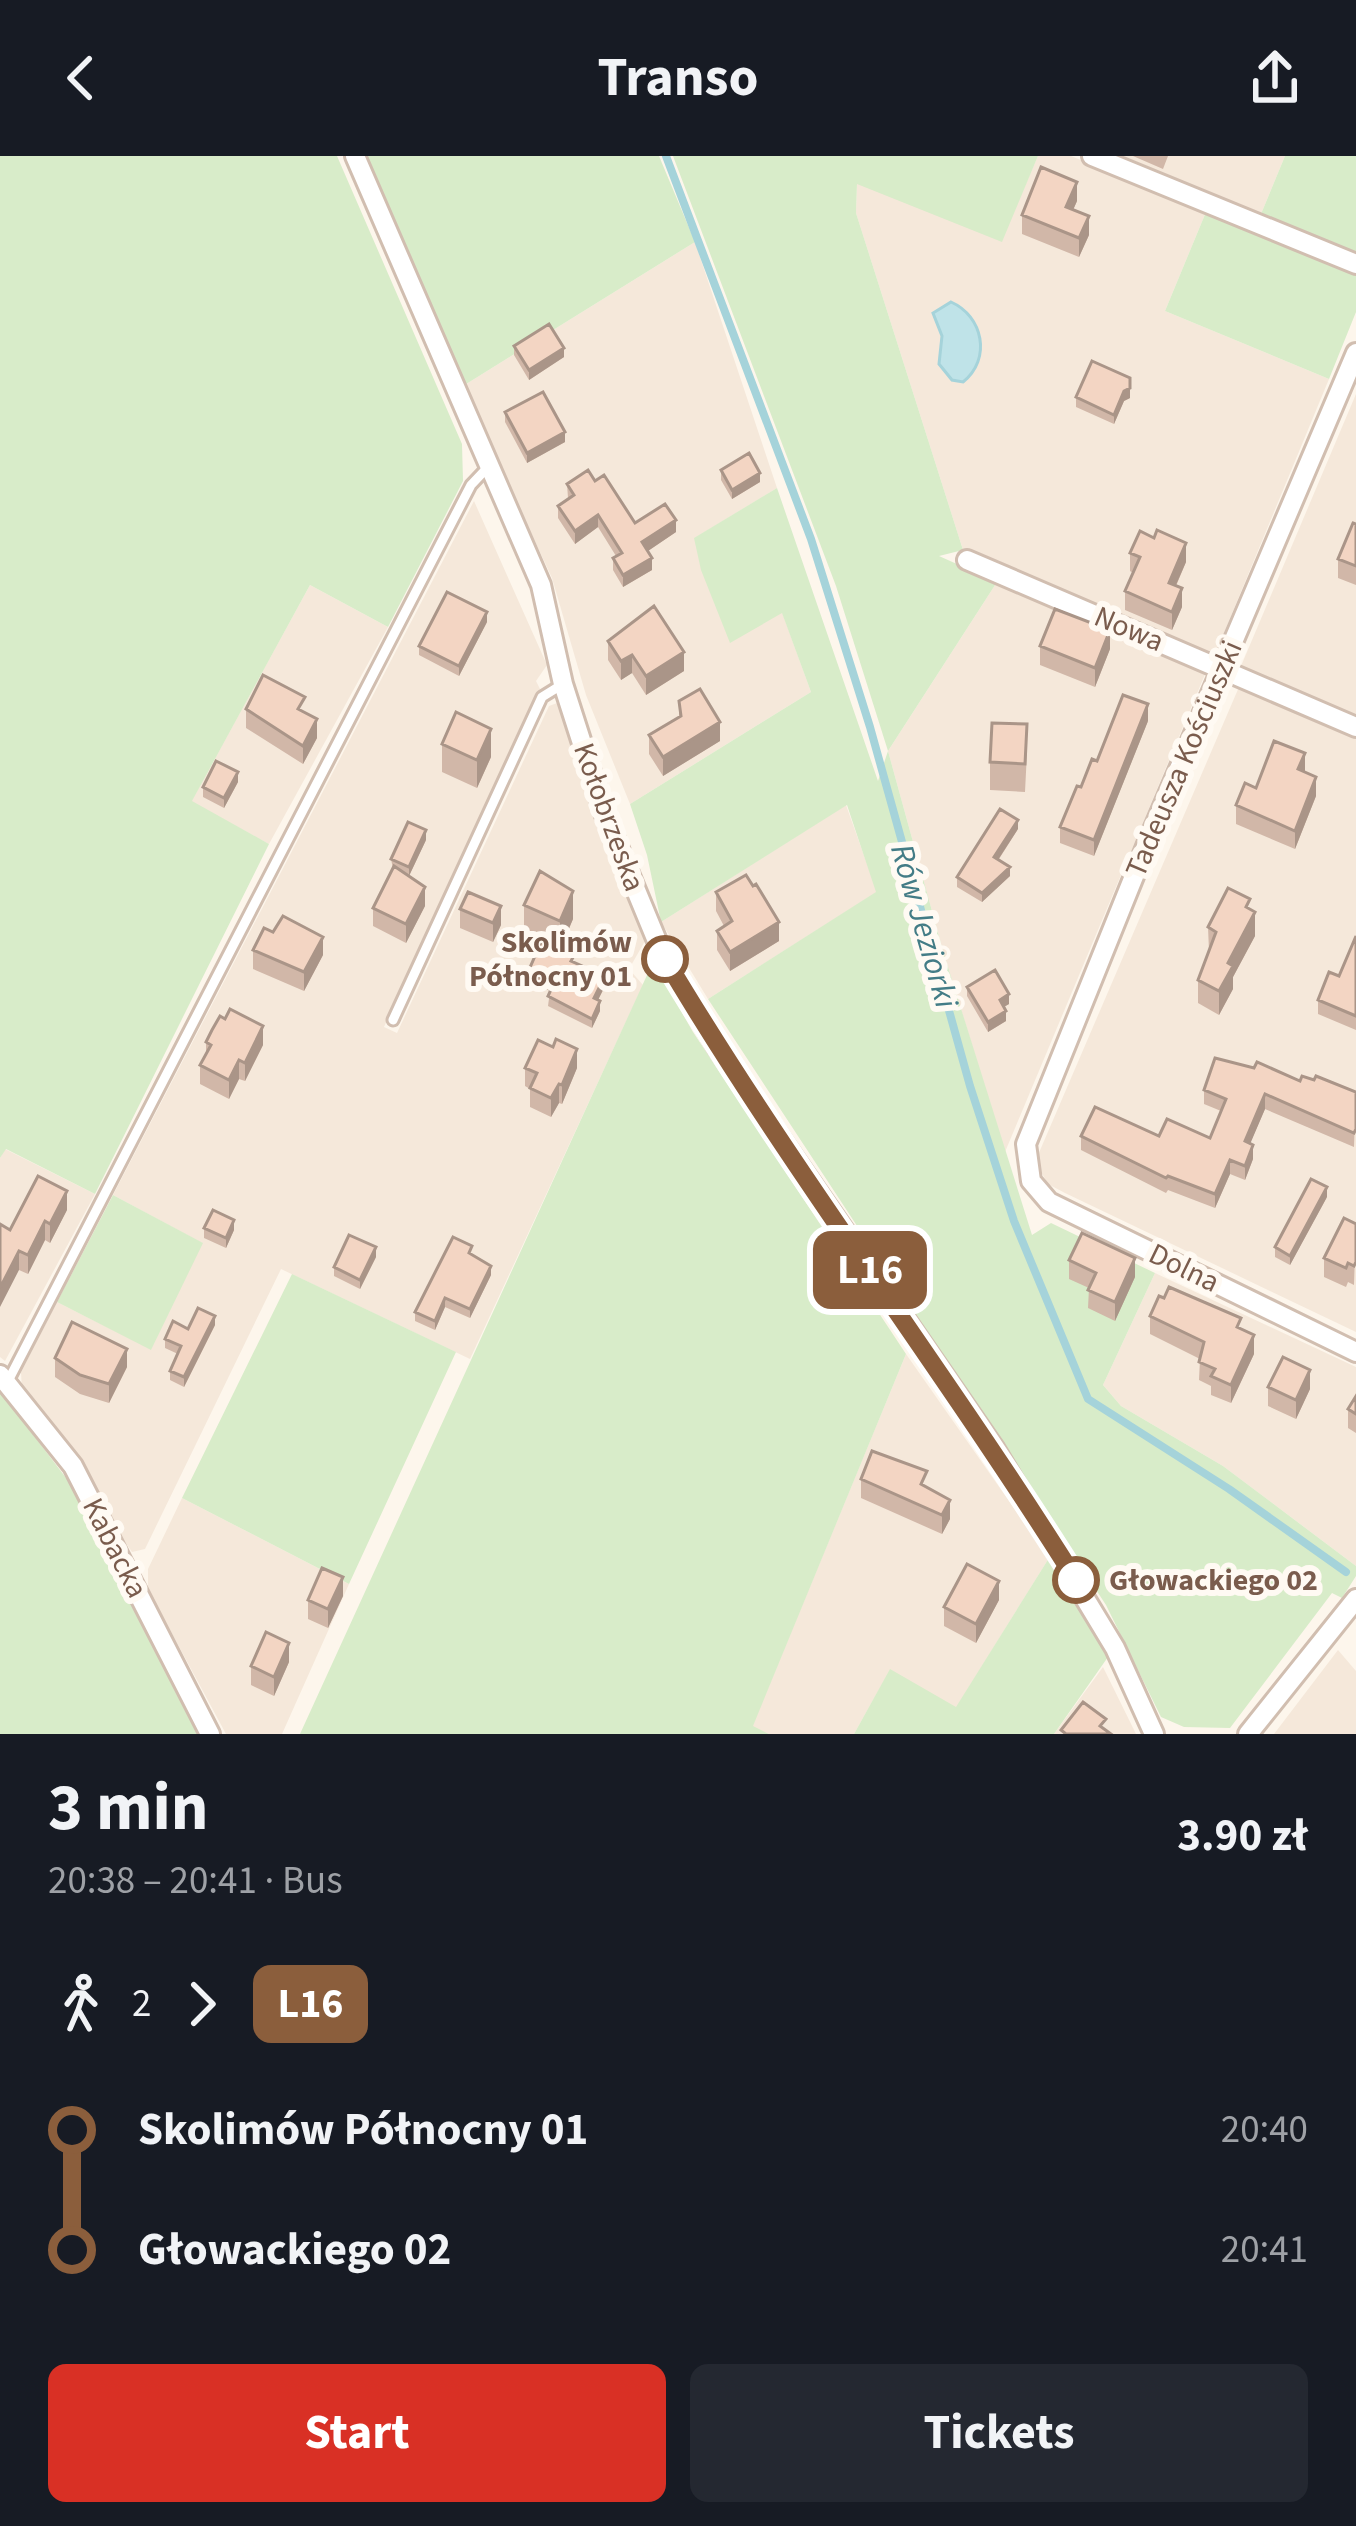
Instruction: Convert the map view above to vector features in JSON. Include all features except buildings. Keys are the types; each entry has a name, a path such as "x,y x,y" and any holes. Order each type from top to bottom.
{"street":[{"name":"Kołobrzeska","path":"355,156 541,585 563,684 605,815 664,958 718,1048 994,1448 1115,1648 1154,1734"},
{"path":"1092,156 1356,264"},
{"name":"Tadeusza Kościuszki","path":"1026,1168 1026,1144 1147,844 1356,353"},
{"name":"Nowa","path":"967,560 1356,727"},
{"name":"Dolna","path":"1026,1168 1048,1202 1356,1352"},
{"name":"Kabacka","path":"4,1379 73,1466 210,1734"},
{"path":"1248,1734 1356,1599"}],"lane":[{"path":"4,1379 471,485 489,466"},
{"path":"393,1020 542,697 563,684"}],"shaded area":[{"path":"1038,156 1071,156 1206,212 1165,311 1329,379 1214,657 963,550 856,213 857,183 1001,241"},
{"path":"1123,156 1285,156 1261,214"},
{"path":"695,242 777,488 695,538 782,612 811,692 630,804 586,695 552,578 463,386"},
{"path":"1356,394 1356,715 1241,666"},
{"path":"474,501 547,665 384,1027 397,1033 549,706 560,702 578,768 645,941 629,969 643,985 470,1359 281,1269 145,1549 132,1552 22,1391 21,1372 57,1302 151,1349 202,1243 113,1195"},
{"path":"997,582 1206,672 1005,1152 888,751"},
{"path":"310,585 388,627 269,844 191,802"},
{"path":"1239,687 1356,739 1356,1332 1065,1193 1048,1184 1040,1170 1038,1155"},
{"path":"846,805 877,892 708,999 661,922"},
{"path":"5,1149 95,1194 5,1361 0,1357 0,1158"},
{"path":"1155,1273 1356,1367 1356,1566 1223,1466 1121,1406 1103,1385"},
{"path":"906,1354 1049,1558 956,1708 890,1670 854,1734 769,1734 752,1727"},
{"path":"182,1498 349,1584 282,1734 226,1734 148,1589 148,1569"},
{"path":"1338,1650 1356,1671 1356,1734 1274,1734"},
{"path":"1103,1667 1136,1734 1054,1734"}],"green space":[{"path":"0,156 337,156 462,444 463,481 388,627 310,585 192,801 269,844 95,1194 6,1149 0,1158"},
{"path":"362,156 659,156 695,242 463,386"},
{"path":"673,156 1038,156 1002,242 857,184 856,213 963,550 939,556 997,582 888,751 836,586"},
{"path":"1285,156 1356,156 1356,253 1261,214"},
{"path":"1206,212 1356,275 1356,312 1329,379 1165,311"},
{"path":"777,488 878,781 888,751 943,951 1032,1235 1051,1223 1155,1273 1103,1385 1121,1406 1223,1466 1356,1566 1356,1576 1342,1598 1332,1593 1230,1728 1184,1727 1161,1717 1106,1605 708,999 876,892 847,805 661,922 630,804 811,692 782,613 730,643 701,570 694,538"},
{"path":"653,962 693,1032 906,1354 753,1726 769,1734 300,1734"},
{"path":"113,1195 203,1243 151,1350 57,1302"},
{"path":"292,1274 456,1352 349,1584 182,1498"},
{"path":"0,1391 79,1495 200,1734 0,1734"},
{"path":"1049,1558 1108,1657 1054,1734 854,1734 890,1669 956,1707"}],"water":[{"path":"951,302 970,317 980,339 978,362 963,382 952,380 939,364 942,336 933,313"}],"waterway":[{"name":"Rów Jeziorki","path":"666,156 811,539 870,727 970,1086 1014,1221 1088,1399 1229,1489 1346,1572"}],"bus line":[{"name":"L16","path":"665,959 718,1048 994,1448 1076,1580"}],"place":[{"name":"Skolimów Północny 01","path":"665,959"},
{"name":"Głowackiego 02","path":"1076,1580"}]}
